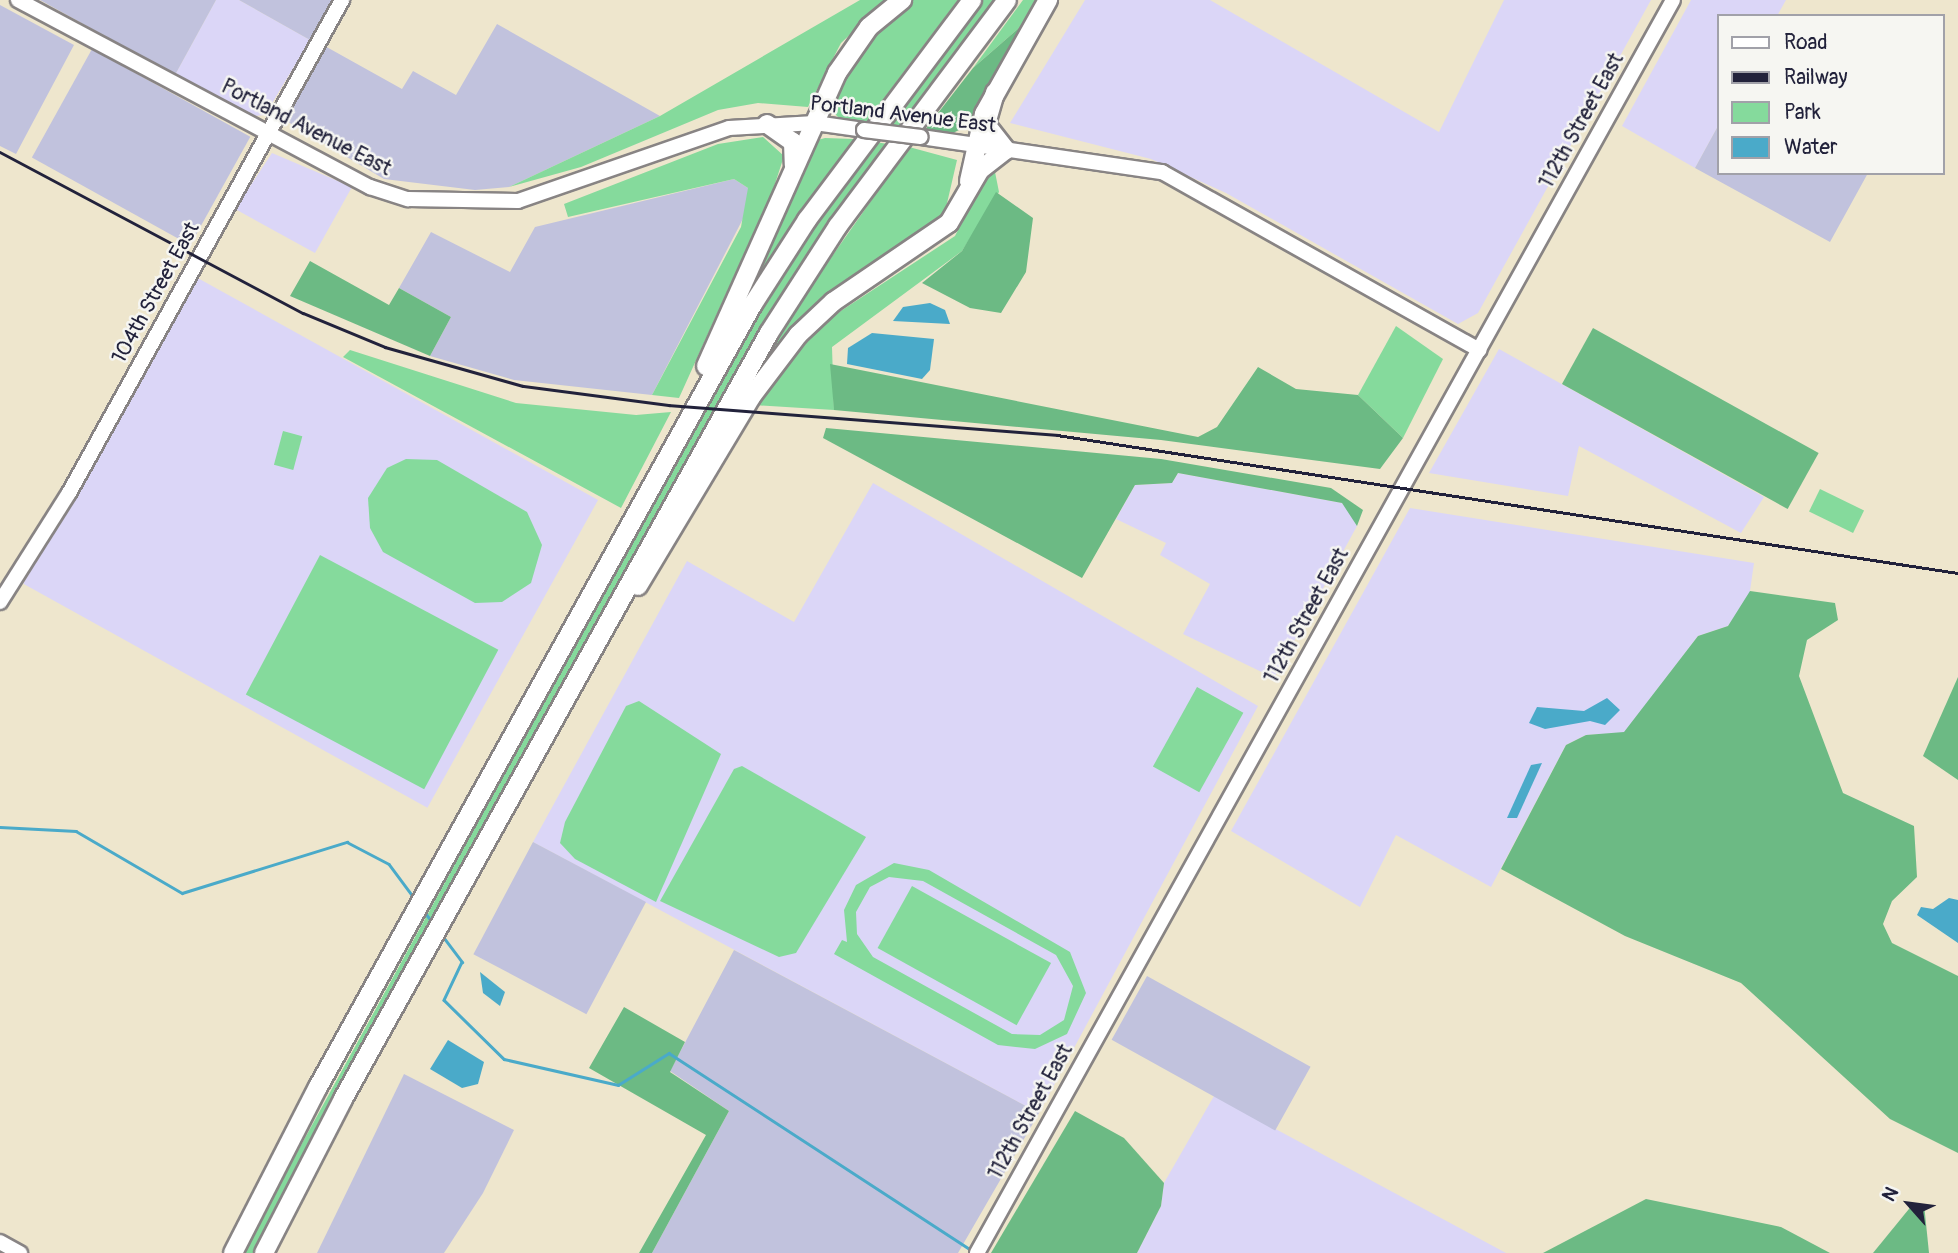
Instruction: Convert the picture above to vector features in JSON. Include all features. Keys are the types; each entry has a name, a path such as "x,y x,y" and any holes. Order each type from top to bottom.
{"highway":[{"path":"573,626 712,354 815,123 853,48 902,0"},
{"path":"233,1253 573,626 753,304 807,220 972,0"},
{"path":"264,1253 598,639 794,292 1007,0"},
{"path":"966,195 974,145 995,92 1048,0"},
{"path":"598,639 653,567 751,397 798,335 834,302 939,232 966,195 980,170 1006,150 986,124 995,92"},
{"path":"767,124 793,142 790,178"}],"main road":[{"name":"Portland Avenue East","path":"18,0 269,134 388,194 485,205 537,197 729,128 767,124 815,123 1006,150 1124,163 1168,175 1479,351"},
{"name":"104th Street East","path":"0,602 69,493 342,0"},
{"name":"112th Street East","path":"977,1253 1672,0"},
{"path":"0,1242 20,1253"}],"shaded area":[{"path":"40,0 216,0 175,75"},
{"path":"216,0 239,0 310,40 265,115 253,116 175,75"},
{"path":"239,0 332,0 310,40"},
{"path":"1085,0 1210,0 1439,132 1504,0 1651,0 1478,313 1458,324 1226,193 1151,159 1010,123"},
{"path":"1691,0 1786,0 1778,14 1716,14 1716,130 1695,168 1622,126"},
{"path":"0,5 74,45 16,154 0,146"},
{"path":"497,24 660,116 509,187 475,190 384,179 283,119 323,45 402,89 413,71 456,95"},
{"path":"92,49 250,137 190,245 32,157"},
{"path":"1716,130 1716,175 1867,175 1830,242 1695,168"},
{"path":"272,153 352,187 315,253 235,209"},
{"path":"734,179 748,188 748,209 652,395 514,380 430,356 451,317 399,288 431,232 510,272 535,227"},
{"path":"194,276 598,500 427,808 23,584"},
{"path":"1499,349 1764,497 1741,533 1579,446 1568,496 1429,473"},
{"path":"1178,473 1342,503 1352,512 1357,526 1274,678 1183,634 1210,584 1160,555 1166,543 1116,519 1135,485 1172,483"},
{"path":"873,483 1258,706 1039,1113 533,842 687,561 794,622"},
{"path":"1410,508 1754,563 1749,598 1728,626 1698,636 1624,733 1586,735 1566,745 1491,887 1396,835 1360,907 1231,831"},
{"path":"533,842 646,902 586,1014 473,954"},
{"path":"734,950 1039,1113 958,1253 652,1253 729,1111 670,1071"},
{"path":"1147,976 1311,1067 1275,1131 1112,1040"},
{"path":"404,1074 514,1130 483,1193 444,1253 317,1253"},
{"path":"1214,1096 1506,1253 1137,1253 1161,1206 1164,1183"}],"green space":[{"path":"860,0 887,0 841,43 808,107 758,103 718,110 581,167 509,187 660,116"},
{"path":"912,0 958,0 864,125 839,118 831,110 839,82 884,21"},
{"path":"982,0 998,0 900,128 887,127"},
{"path":"1023,0 1039,0 1027,21 973,68"},
{"path":"1027,21 971,124 953,133 924,131 973,68"},
{"path":"763,137 784,156 773,190 679,398 652,395 741,227 748,188 734,179 568,217 564,204 718,144"},
{"path":"825,138 854,139 740,302 814,141"},
{"path":"875,142 888,144 804,260 747,355 304,1155 255,1253 242,1253 763,302"},
{"path":"909,147 957,160 945,212 884,258 759,373 799,303"},
{"path":"995,172 999,192 962,251 832,347 834,410 754,405 824,322 955,236 982,182"},
{"path":"996,192 1033,218 1026,272 1001,313 970,308 922,283 962,251"},
{"path":"310,261 389,305 399,288 451,317 430,356 290,296"},
{"path":"1396,326 1443,359 1403,438 1358,395"},
{"path":"1593,328 1819,453 1788,509 1562,384"},
{"path":"350,350 516,403 636,415 671,412 621,508 343,357"},
{"path":"830,364 1198,437 1217,427 1258,367 1296,389 1358,395 1403,438 1380,469 1161,440 834,410"},
{"path":"826,428 1161,459 1331,488 1363,510 1357,526 1342,503 1178,473 1172,483 1135,485 1082,578 823,438"},
{"path":"283,431 302,436 293,470 274,465"},
{"path":"406,459 437,460 527,512 542,545 531,583 502,602 475,603 383,552 370,528 368,498 387,468"},
{"path":"1820,489 1864,510 1853,533 1809,511"},
{"path":"320,555 498,650 424,789 246,695"},
{"path":"1750,591 1835,603 1838,620 1807,640 1799,676 1843,793 1914,826 1917,877 1892,901 1883,924 1892,943 1958,976 1958,1153 1890,1119 1741,983 1625,936 1501,869 1566,745 1586,735 1624,732 1698,636 1728,626"},
{"path":"1958,677 1958,780 1923,756"},
{"path":"1197,687 1243,713 1199,792 1153,767"},
{"path":"639,701 721,754 656,902 575,859 560,843 565,822 626,706"},
{"path":"742,766 866,837 796,953 779,957 660,901 734,769"},
{"path":"894,863 929,870 1070,952 1086,993 1067,1034 1035,1049 998,1045 834,954 842,940 847,942 844,910 856,885","holes":["889,877 923,881 1056,955 1073,986 1064,1020 1040,1035 1012,1034 873,957 857,934 856,912 870,887"]},
{"path":"912,886 1051,963 1017,1025 878,948"},
{"path":"624,1007 685,1042 670,1072 729,1111 652,1253 639,1253 706,1135 589,1068"},
{"path":"1075,1111 1124,1138 1164,1183 1161,1206 1137,1253 991,1253"},
{"path":"1646,1199 1781,1227 1830,1253 1543,1253"},
{"path":"1913,1204 1924,1204 1929,1253 1873,1253"}],"water":[{"path":"930,303 945,310 950,324 893,321 903,307"},
{"path":"872,333 934,339 930,370 922,379 847,364 848,348"},
{"path":"1607,698 1620,710 1605,725 1590,721 1545,729 1529,723 1537,707 1584,711"},
{"path":"1542,763 1517,818 1507,818 1531,765"},
{"path":"1949,898 1958,900 1958,943 1917,915 1921,907 1933,909"},
{"path":"480,972 505,992 500,1006 483,993"},
{"path":"448,1040 484,1062 478,1084 462,1088 430,1069"}],"waterway":[{"path":"0,827 76,831 182,893 347,842 389,864 415,899"},
{"path":"423,910 434,924"},
{"path":"442,935 462,962 444,1000 504,1059 618,1085 669,1053 974,1252"}],"railway":[{"path":"0,152 303,313 385,347 523,386 669,405 1057,435 1958,573"}]}
